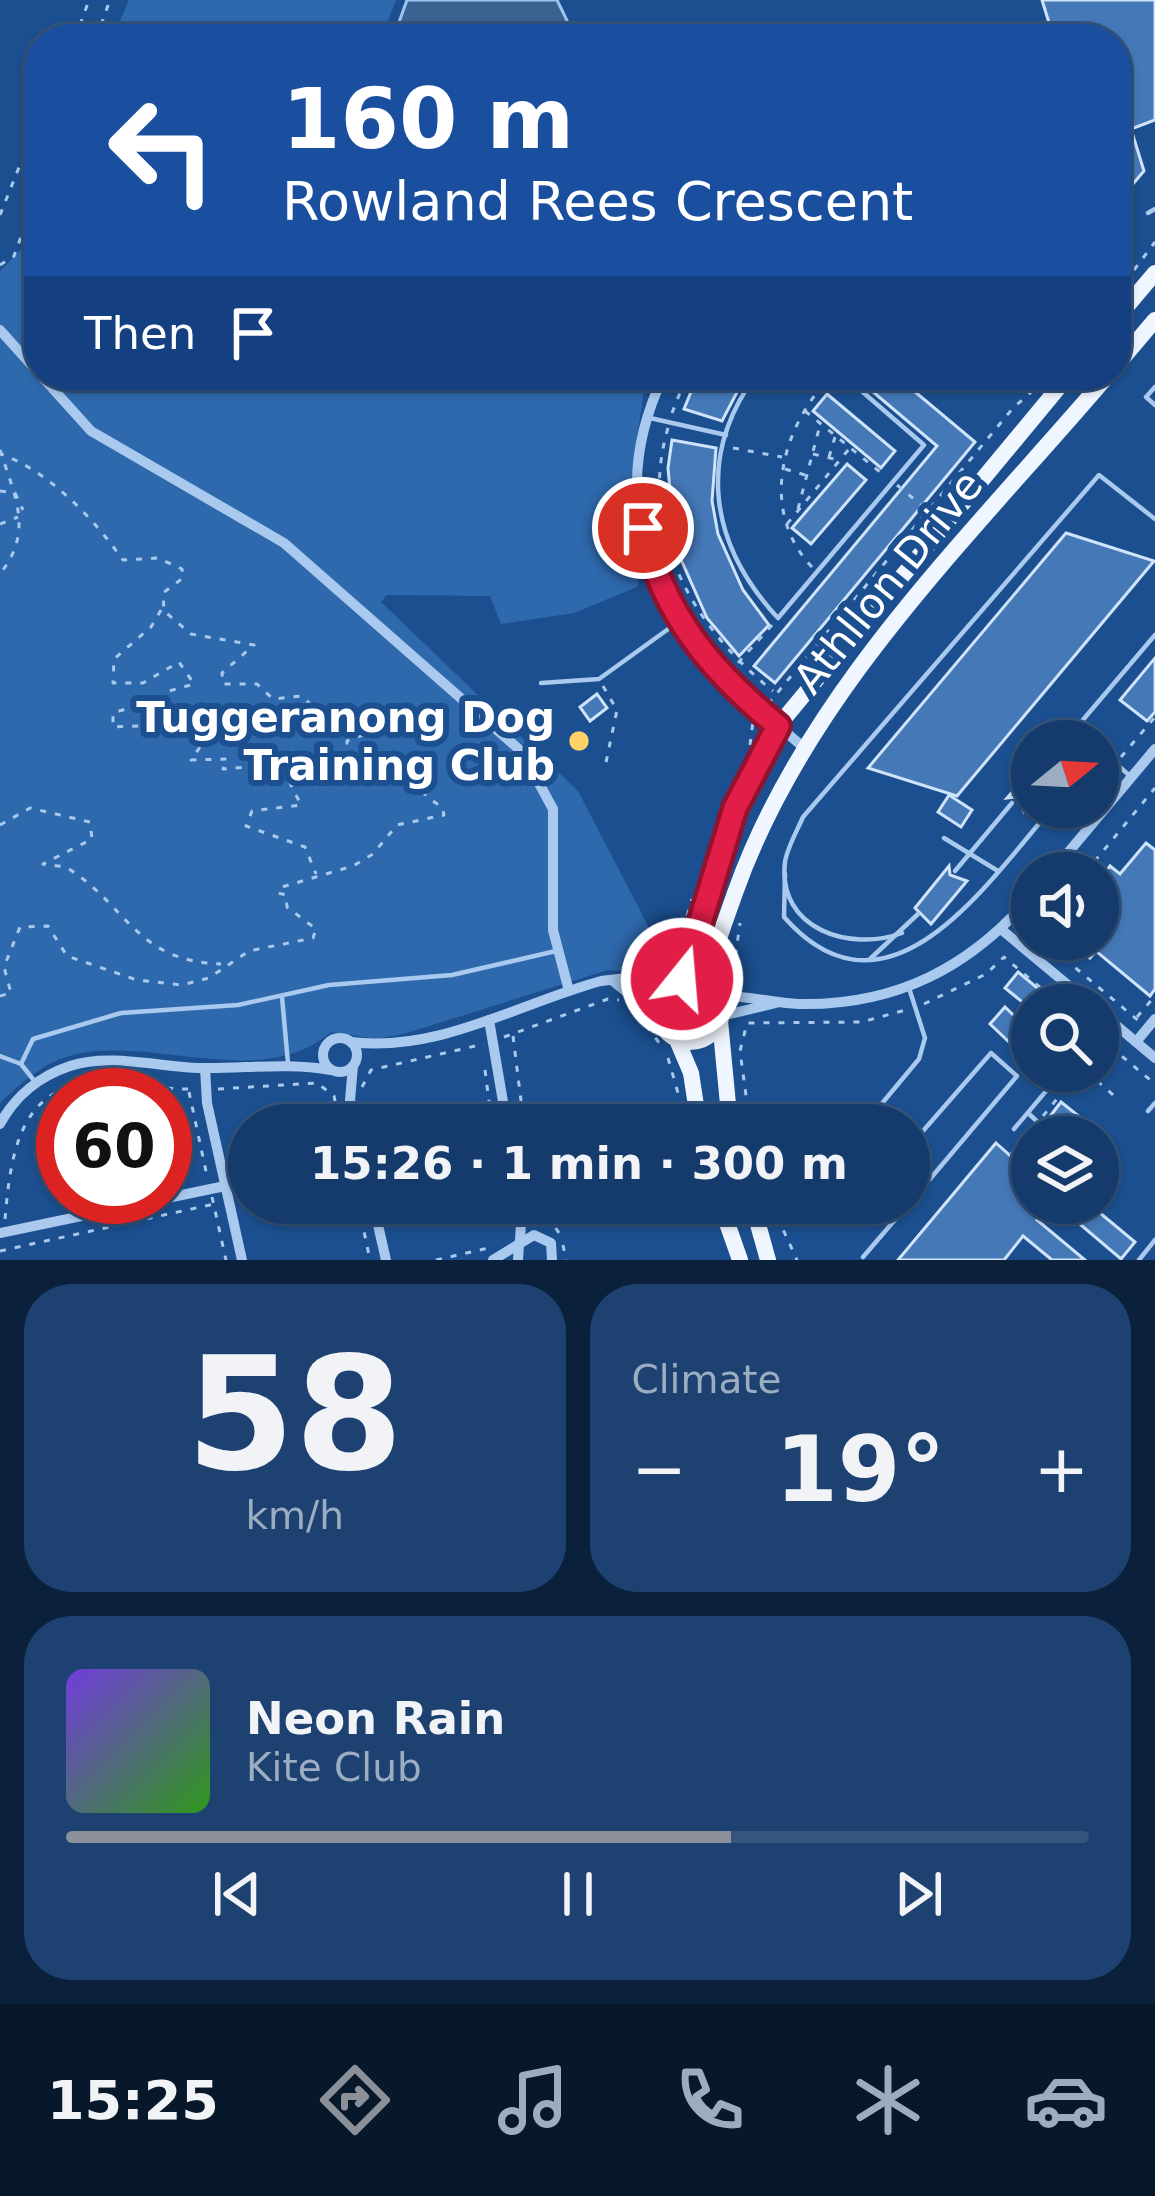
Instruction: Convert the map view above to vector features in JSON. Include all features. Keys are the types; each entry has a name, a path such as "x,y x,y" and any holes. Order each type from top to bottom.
{"main road":[{"path":"1131,301 1155,273"},
{"path":"1131,348 1155,320"},
{"name":"Athllon Drive","path":"673,983 691,953 726,830 778,726 1057,390"},
{"name":"Athllon Drive","path":"716,993 712,960 739,881 764,816 802,746 853,676 1095,390"},
{"path":"692,1104 692,1073 677,1040 658,1017 659,1001 673,983 696,979 716,993 728,1104"},
{"path":"677,1040 701,1041 720,1018"},
{"path":"727,1224 740,1260"},
{"path":"758,1224 768,1260"}],"street":[{"path":"0,330 24,357"},
{"path":"54,390 91,431 284,543 522,752 544,784 555,821 556,951 569,991"},
{"path":"658,390 648,418 639,487 643,528 662,592 706,659 802,746"},
{"path":"1068,852 1155,749"},
{"path":"720,1018 776,1003 857,1000 909,988 962,962 1011,920"},
{"path":"1002,930 1064,984"},
{"path":"192,1068 291,1063 331,1070 354,1066 383,1046 489,1020 569,991 613,982 673,983"},
{"path":"613,982 640,998 658,1017"},
{"path":"716,993 769,996 776,1003"},
{"path":"489,1020 503,1104"},
{"path":"1136,1042 1151,1023"},
{"path":"1119,1029 1155,1058"},
{"path":"291,1063 338,1039 383,1046"},
{"path":"350,1100 357,1056 351,1042"},
{"path":"326,1046 323,1056 351,1104"},
{"path":"65,1068 93,1062 189,1068"},
{"path":"205,1069 204,1089 242,1260"},
{"path":"0,1124 36,1083"},
{"path":"1,1237 225,1186"},
{"path":"378,1224 386,1260"},
{"path":"518,1260 521,1224"},
{"path":"534,1224 553,1248 552,1260"},
{"path":"493,1260 530,1235 543,1236"}],"lane":[{"path":"1155,387 1146,398 1155,405"},
{"path":"748,390 722,446 717,500 739,572 778,617 924,445 860,390"},
{"path":"648,418 726,435"},
{"path":"1035,828 946,930 904,952 870,960 822,953 784,917 785,866 802,817 1099,475 1155,519"},
{"path":"541,683 599,679 678,622"},
{"path":"1083,720 1155,635"},
{"path":"1119,767 1131,777"},
{"path":"955,871 1011,804"},
{"path":"944,838 998,871"},
{"path":"785,866 794,905 813,926 846,942 877,942 902,933"},
{"path":"870,960 918,914"},
{"path":"21,1064 33,1039 122,1013 281,997 329,985 452,975 556,951"},
{"path":"882,1104 920,1059 925,1038 909,988"},
{"path":"281,997 291,1063"},
{"path":"930,1124 991,1053 1017,1076 930,1179"},
{"path":"0,1056 21,1064 36,1083"},
{"path":"1025,1116 1046,1092"},
{"path":"1148,1111 1155,1103"},
{"path":"1028,1113 1031,1116"},
{"path":"863,1257 892,1224"},
{"path":"1138,1260 1155,1240"}],"path":[{"path":"0,215 24,155"},
{"path":"0,265 14,256 24,228"},
{"path":"1131,274 1155,242"},
{"path":"681,390 669,423 659,479 667,541 689,601 738,663 776,693"},
{"path":"817,572 802,556 787,524 782,469 805,411 821,390"},
{"path":"789,682 1033,390"},
{"path":"805,411 928,511"},
{"path":"797,511 820,424"},
{"path":"829,458 836,436"},
{"path":"722,446 784,458"},
{"path":"787,524 850,448"},
{"path":"0,574 22,532 22,514 1,452"},
{"path":"1,452 64,494 101,529 123,560 158,558 182,568 183,578 163,593 163,607 151,627 114,658 113,683 129,687 143,683 179,662 194,684 169,691 149,709 139,705 113,713 109,721 118,729 160,725 208,707 231,713 239,727 207,737 191,760 196,764 227,759 223,769 259,766 285,773 301,805 253,811 246,826 305,847 317,875"},
{"path":"813,454 840,460"},
{"path":"782,469 807,475"},
{"path":"0,491 15,493"},
{"path":"0,524 22,514"},
{"path":"0,996 11,993 4,967 20,926 48,926 68,956 153,983 196,984 249,951 280,948 318,935 278,893 281,887 373,854 397,825 444,815 442,807 388,756 374,752 347,755 346,741 379,729 380,719 353,715 344,706 314,708 301,697 274,699 256,683 223,684 222,673 254,645 191,634 163,607"},
{"path":"738,663 778,617"},
{"path":"599,679 617,710 604,767"},
{"path":"1119,760 1155,717"},
{"path":"1102,852 1155,788"},
{"path":"0,825 30,808 89,822 92,838 43,863 70,870 144,941 181,960 225,964"},
{"path":"743,910 734,967 743,995"},
{"path":"645,982 648,970 680,943"},
{"path":"748,1104 741,1033 747,1023 862,1022 947,997 1004,957 1036,984"},
{"path":"1066,960 1136,1018 1151,1023"},
{"path":"1136,1018 1155,995"},
{"path":"640,998 638,1016 664,1048 686,1104"},
{"path":"734,1060 743,1013"},
{"path":"513,1034 521,1104"},
{"path":"482,1045 489,1104"},
{"path":"1119,1052 1155,1084"},
{"path":"192,1090 317,1083 334,1096 336,1104"},
{"path":"1043,1116 1064,1092"},
{"path":"1109,1092 1119,1100"},
{"path":"192,1108 226,1260"},
{"path":"1,1237 12,1148 36,1112"},
{"path":"0,1251 214,1204"},
{"path":"362,1224 370,1260"},
{"path":"554,1224 566,1260"},
{"path":"781,1224 797,1260"},
{"path":"436,1260 500,1241"}],"shaded area":[{"path":"129,0 396,0 387,24 119,24"},
{"path":"407,0 557,0 569,24 398,24"},
{"path":"24,246 24,390 644,390 626,518 639,586 574,613 501,624 490,596 387,595 381,602 578,791 657,943 676,936 666,974 608,970 407,1033 377,1039 331,1032 304,1049 274,1058 208,1059 108,1051 77,1054 36,1068 36,1073 0,1103 0,271"}],"building":[{"path":"1042,0 1155,0 1155,120 1131,129 1131,24 1049,24"},
{"path":"1131,129 1144,171 1131,186"},
{"path":"692,390 738,390 722,421 684,409"},
{"path":"871,390 913,390 975,442 775,683 754,666 937,446"},
{"path":"827,394 895,451 881,468 813,411"},
{"path":"672,440 716,448 712,501 718,534 743,590 769,625 739,656 707,618 675,546 668,468"},
{"path":"847,464 866,480 811,544 792,528"},
{"path":"1066,533 1154,561 1021,720 1011,720 1011,732 957,796 868,768"},
{"path":"1155,658 1155,712 1147,721 1120,700"},
{"path":"597,694 607,708 590,721 580,707"},
{"path":"949,795 972,810 961,827 938,812"},
{"path":"1146,843 1155,850 1155,989 1150,996 1107,960 1119,960 1120,874"},
{"path":"949,866 950,875 967,881 931,924 915,908"},
{"path":"1018,972 1033,984 1011,984 1011,993 1005,988"},
{"path":"1005,1007 1011,1013 1011,1044 990,1024"},
{"path":"1061,1102 1078,1116 1052,1116"},
{"path":"996,1143 1011,1156 1011,1224 1042,1224 1085,1260 1052,1260 1023,1236 1004,1260 898,1260"},
{"path":"1080,1224 1113,1224 1135,1242 1121,1259"}],"place":[{"name":"Tuggeranong Dog Training Club","path":"579,741"}],"route":[{"path":"643,528 662,592 684,632 737,692 778,726 718,851 691,953 676,981 682,979"}]}
